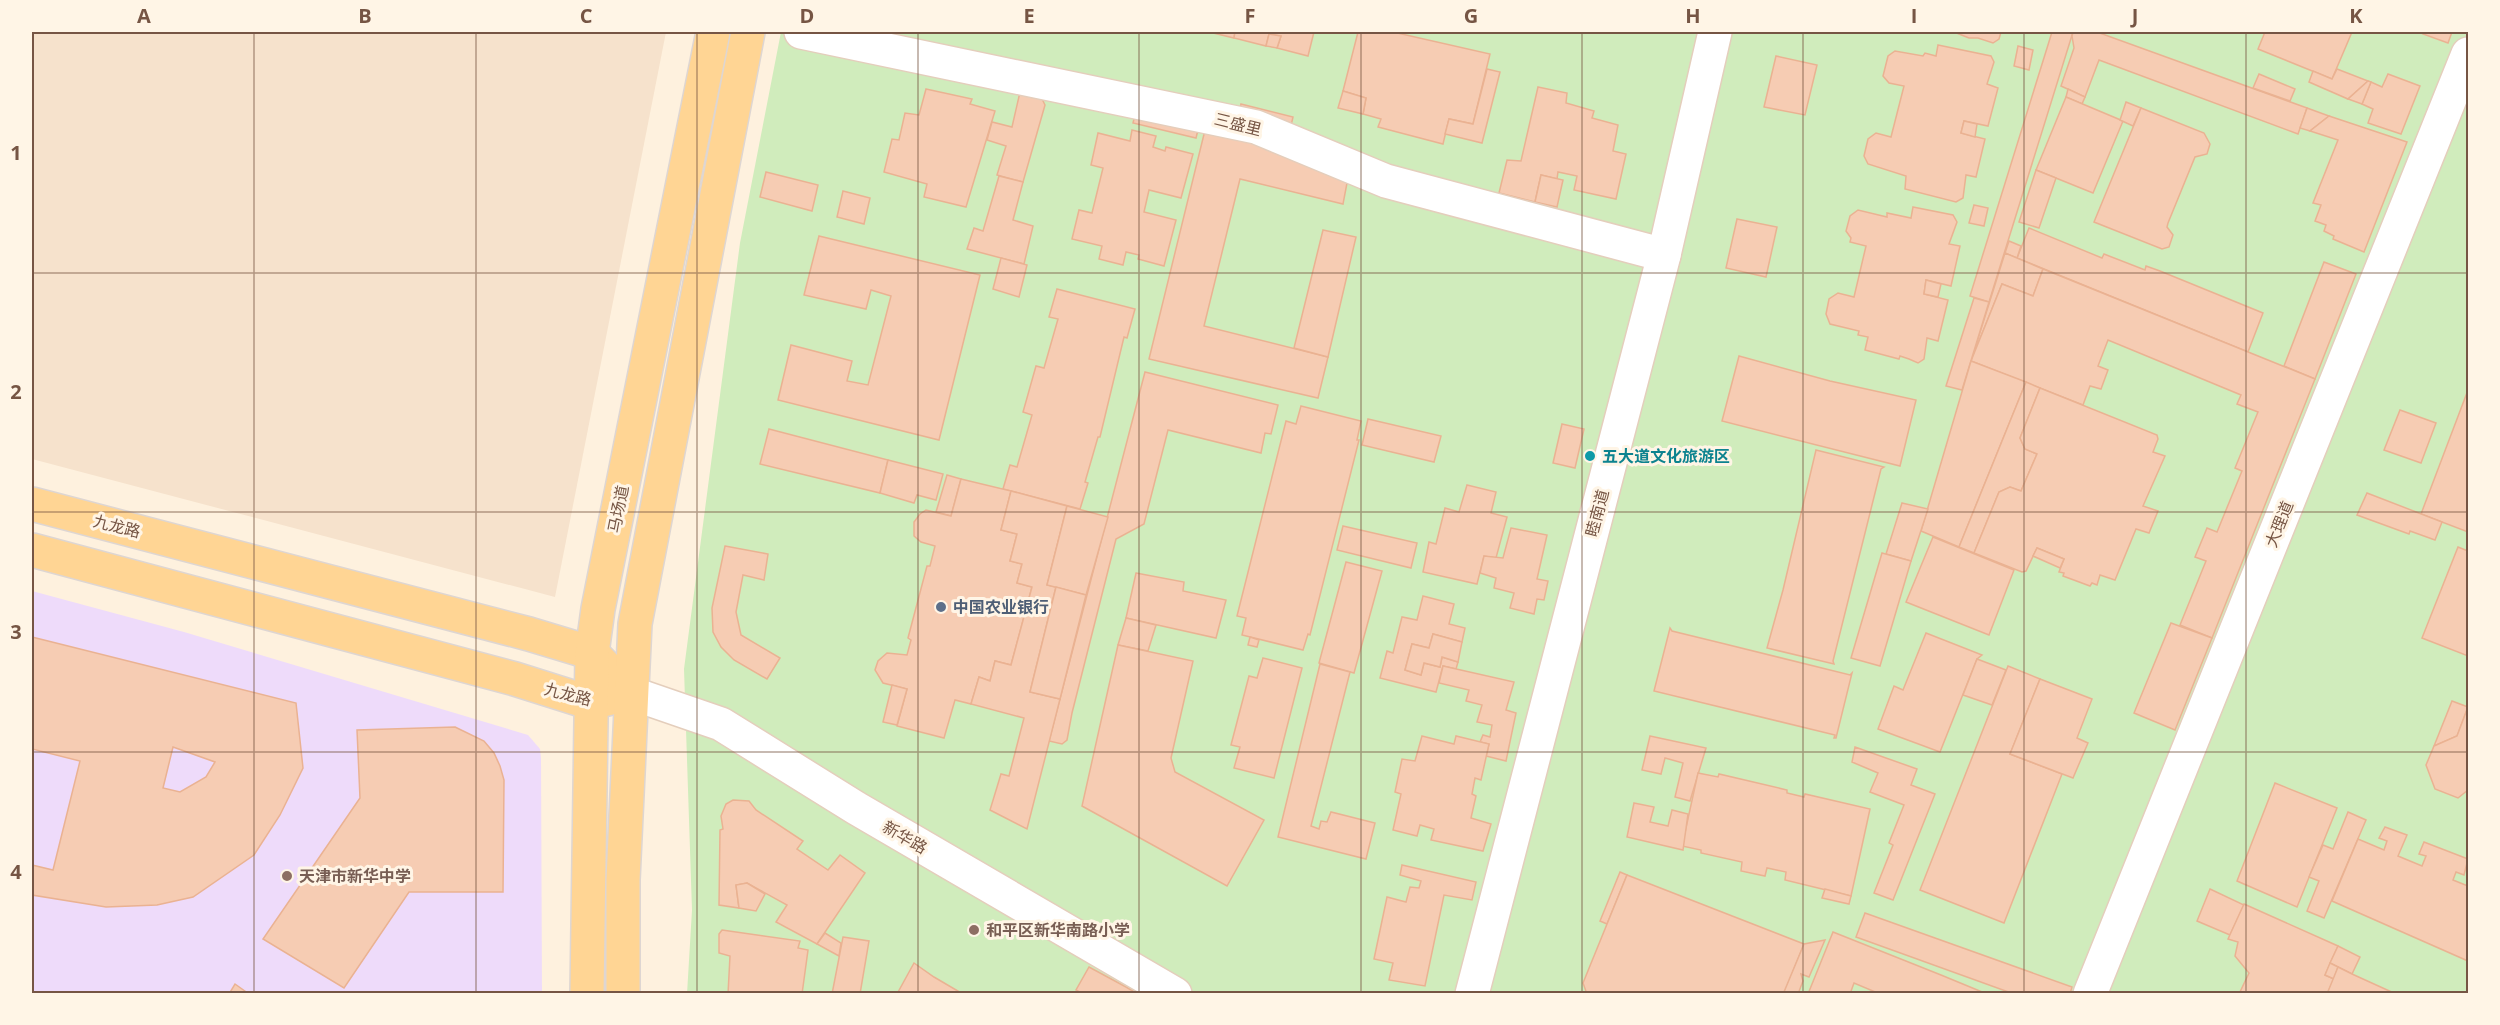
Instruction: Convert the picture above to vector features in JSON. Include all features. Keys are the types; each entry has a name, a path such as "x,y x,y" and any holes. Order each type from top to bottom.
{"main road":[{"name":"马场道","path":"587,993 594,699 592,653 598,609 713,32"},
{"path":"623,993 623,880 635,624 748,32"},
{"name":"九龙路","path":"32,504 530,634 592,653 631,693"},
{"name":"九龙路","path":"32,550 594,699 631,693"},
{"path":"530,634 562,659 594,699 618,741 629,780"},
{"path":"515,679 536,692 573,728 581,742 592,780"}],"street":[{"name":"三盛里","path":"801,32 1256,127 1386,181 1664,255"},
{"name":"睦南道","path":"1472,993 1664,255 1714,32"},
{"name":"大理道","path":"2090,993 2469,54"},
{"name":"新华路","path":"631,693 721,724 856,808 1175,993"}],"shaded area":[{"path":"32,32 666,32 555,597 32,459"},
{"name":"天津市新华中学","path":"32,591 184,632 528,735 540,749 541,758 542,993 32,993"}],"green space":[{"name":"五大道文化旅游区","path":"781,32 2468,32 2468,993 687,994 692,910 684,669 740,243"}],"building":[{"path":"1209,32 1235,32 1234,38"},
{"path":"1235,32 1314,32 1308,56 1277,48 1281,36 1269,34 1266,46 1234,38"},
{"path":"1358,32 1393,32 1490,54 1473,124 1449,119 1443,144 1378,127 1381,119 1363,114 1366,98 1343,91"},
{"path":"1954,32 2001,32 1999,39 1993,43"},
{"path":"2052,32 2073,32 1989,302 1970,296"},
{"path":"2073,32 2097,32 2307,108 2298,134 2099,60 2085,97 2061,86 2074,48"},
{"path":"2265,32 2352,32 2332,79 2258,49"},
{"path":"2425,32 2452,32 2448,43 2423,34"},
{"path":"1269,34 1281,36 1277,48 1266,46"},
{"path":"1938,45 1991,56 1994,62 1987,84 1998,88 1988,126 1964,121 1961,133 1985,139 1976,177 1966,175 1963,198 1956,202 1905,189 1906,176 1868,164 1864,156 1868,139 1876,133 1891,137 1904,86 1889,83 1883,76 1888,56 1895,51 1936,56"},
{"path":"2018,46 2033,50 2029,70 2014,66"},
{"path":"1776,56 1817,65 1805,115 1764,107"},
{"path":"1487,69 1500,72 1482,143 1445,134 1449,119 1473,124"},
{"path":"2337,69 2368,81 2348,99 2309,82 2313,71 2332,79"},
{"path":"2259,74 2295,89 2290,101 2253,88"},
{"path":"2388,74 2420,86 2401,134 2368,123 2373,109 2362,104 2371,82 2382,87"},
{"path":"2368,81 2371,82 2362,104 2348,99"},
{"path":"1538,87 1567,93 1566,103 1594,111 1592,118 1618,125 1613,151 1626,154 1616,199 1574,190 1577,176 1558,172 1557,179 1541,175 1535,202 1499,193 1507,160 1521,161"},
{"path":"926,89 972,99 970,104 995,111 966,207 924,197 927,184 884,172 892,139 899,140 905,113 919,115"},
{"path":"2068,89 2085,97 2082,104 2066,97"},
{"path":"1343,91 1366,98 1363,114 1338,108"},
{"path":"1020,92 1041,97 1045,105 1023,182 997,175 1006,146 987,140 992,122 1012,127"},
{"path":"2066,97 2123,121 2093,193 2036,170"},
{"path":"2126,102 2141,108 2133,126 2120,120"},
{"path":"1138,103 1201,118 1196,138 1133,123"},
{"path":"1241,104 1293,117 1288,139 1236,126"},
{"path":"2141,108 2204,133 2210,144 2207,154 2195,157 2168,223 2167,227 2173,235 2169,247 2162,249 2094,222"},
{"path":"2307,108 2329,116 2310,131 2300,128"},
{"path":"2329,116 2407,142 2364,252 2333,239 2334,236 2324,231 2326,225 2315,221 2321,205 2313,203 2338,140 2310,131"},
{"path":"1964,121 1977,124 1975,137 1961,133"},
{"path":"1206,126 1351,162 1343,204 1240,179 1204,326 1328,357 1318,398 1149,359"},
{"path":"1132,130 1156,136 1153,147 1165,151 1166,147 1193,154 1181,198 1149,190 1144,212 1176,220 1164,266 1138,259 1139,255 1126,252 1123,265 1099,259 1102,246 1072,239 1079,210 1092,213 1103,168 1091,165 1098,133 1130,141"},
{"path":"2036,170 2056,178 2039,228 2019,222"},
{"path":"766,172 818,185 812,211 760,197"},
{"path":"1541,175 1563,180 1557,207 1535,202"},
{"path":"999,176 1023,182 1013,220 1033,226 1024,264 967,249 974,228 983,231"},
{"path":"843,191 870,198 864,224 837,217"},
{"path":"1974,205 1988,208 1984,226 1969,223"},
{"path":"1913,207 1953,215 1957,222 1949,244 1960,246 1951,286 1926,280 1924,294 1948,300 1938,341 1927,338 1924,359 1918,363 1900,356 1899,359 1865,350 1868,337 1858,335 1859,331 1830,324 1826,314 1829,299 1838,293 1854,297 1866,246 1850,242 1851,238 1846,231 1850,216 1858,210 1887,217 1887,213 1911,218"},
{"path":"1737,219 1777,227 1766,277 1726,268"},
{"path":"2029,228 2102,258 2104,254 2145,270 2146,266 2160,271 2263,313 2248,352 2017,258"},
{"path":"1323,230 1356,237 1328,357 1294,348"},
{"path":"819,236 980,275 939,440 778,400 791,345 852,361 847,381 868,385 891,296 871,290 866,309 804,295"},
{"path":"2009,241 2021,246 2017,258 2005,253"},
{"path":"2005,253 2043,269 2033,296 2002,284 1971,361"},
{"path":"1001,258 1027,265 1019,297 993,289"},
{"path":"2324,262 2356,274 2315,379 2284,366"},
{"path":"2043,269 2315,379 2212,638 2180,625 2206,561 2195,557 2207,528 2217,532 2242,471 2235,468 2258,412 2237,404 2241,395 2108,340 2098,366 2108,370 2101,389 2090,386 2083,405 1971,361 2002,284 2033,296"},
{"path":"1926,280 1941,284 1938,297 1924,294"},
{"path":"1057,289 1135,309 1127,338 1124,337 1100,437 1098,437 1085,482 1088,483 1080,509 1003,489 1010,465 1017,467 1032,415 1023,412 1036,366 1044,368 1058,319 1049,317"},
{"path":"1974,298 1989,302 1962,390 1946,386"},
{"path":"1739,356 1830,381 1916,400 1900,466 1722,421"},
{"path":"1971,361 2026,382 1959,547 1921,531"},
{"path":"1145,372 1278,405 1271,434 1265,433 1261,453 1168,430 1144,524 1116,539 1067,740 1062,744 1049,741"},
{"path":"2026,382 2040,388 2020,438 2025,449 2037,454 2021,491 2010,487 1999,492 1974,553 1959,547"},
{"path":"2040,388 2157,435 2158,439 2153,452 2165,456 2143,506 2158,511 2149,533 2136,529 2115,580 2100,575 2097,585 2092,583 2090,586 2063,576 2064,573 2059,572 2064,559 2037,548 2026,571 2022,572 1974,553 1999,492 2010,487 2021,491 2037,454 2025,449 2020,438"},
{"path":"2468,390 2468,532 2421,514"},
{"path":"1301,406 1361,421 1357,440 1359,440 1310,635 1308,634 1303,650 1242,635 1246,618 1237,616 1286,421 1296,424"},
{"path":"2400,410 2436,423 2421,463 2384,450"},
{"path":"1368,419 1441,436 1434,462 1362,445"},
{"path":"1562,424 1584,429 1575,468 1553,463"},
{"path":"769,429 888,460 880,493 760,464"},
{"path":"1816,450 1884,467 1881,469 1834,664 1767,648"},
{"path":"888,460 943,474 936,500 917,495 914,503 880,493"},
{"path":"947,475 961,479 951,516 936,512"},
{"path":"961,479 1011,491 1001,530 1017,534 1010,561 1022,564 1017,583 1032,587 1011,665 995,661 990,681 979,677 971,704 955,700 944,738 897,726 907,689 883,683 875,670 878,661 887,653 907,655 911,640 908,638 927,566 930,566 935,546 921,542 914,536 914,522 926,510 951,516"},
{"path":"1467,485 1496,492 1491,513 1507,517 1496,558 1484,556 1477,584 1423,572 1429,542 1436,544 1445,508 1459,512"},
{"path":"1011,491 1067,506 1047,585 1056,587 1030,692 1060,699 1027,829 990,810 1001,774 1009,776 1024,718 971,704 979,677 990,681 995,661 1011,665 1032,587 1017,583 1022,564 1010,561 1017,534 1001,530"},
{"path":"2367,493 2442,522 2435,540 2410,531 2409,534 2357,515"},
{"path":"1902,503 1928,509 1911,561 1886,554"},
{"path":"1067,506 1108,517 1086,595 1047,585"},
{"path":"1343,526 1417,543 1411,568 1337,550"},
{"path":"1511,528 1547,535 1537,579 1548,581 1544,600 1537,599 1534,614 1510,608 1514,593 1494,588 1496,578 1480,573 1484,556 1503,558"},
{"path":"1933,537 2014,570 1989,635 1906,602"},
{"path":"725,546 768,554 764,580 743,575 736,612 741,635 780,658 767,679 734,660 721,647 713,632 712,608"},
{"path":"2458,547 2468,551 2468,656 2422,638"},
{"path":"2037,548 2064,559 2060,568 2033,556"},
{"path":"1882,553 1911,561 1880,666 1851,658"},
{"path":"1346,562 1382,571 1354,673 1319,663"},
{"path":"1136,573 1184,582 1183,591 1226,600 1216,638 1126,618"},
{"path":"1056,587 1086,595 1060,699 1030,692"},
{"path":"1423,596 1454,604 1449,624 1465,628 1462,642 1433,634 1429,648 1412,644 1405,670 1421,675 1424,663 1440,667 1442,657 1458,662 1456,669 1443,666 1436,692 1380,678 1387,651 1393,653 1402,617 1417,620"},
{"path":"1126,618 1156,625 1148,651 1118,645"},
{"path":"2171,623 2212,638 2175,730 2134,713"},
{"path":"1670,628 1672,631 1850,675 1852,673 1836,738 1834,738 1835,735 1654,691"},
{"path":"1926,633 1982,655 1977,659 1940,752 1878,729 1894,686 1903,690"},
{"path":"1433,634 1462,642 1458,662 1442,657 1440,667 1424,663 1421,675 1405,670 1412,644 1429,648"},
{"path":"32,637 296,703 303,768 280,815 254,855 193,897 157,905 106,907 32,895 32,865 53,870 80,761 32,749","holes":["173,747 215,762 206,777 180,792 163,788"]},
{"path":"1250,637 1259,640 1257,647 1248,645"},
{"path":"1118,645 1193,661 1171,758 1175,772 1264,820 1227,886 1082,806"},
{"path":"1263,658 1302,668 1274,778 1234,768 1240,747 1231,745 1249,676 1257,678"},
{"path":"1977,659 2006,670 1992,705 1963,695"},
{"path":"1320,664 1350,672 1311,826 1319,829 1321,821 1327,822 1331,812 1375,823 1366,859 1278,837"},
{"path":"1443,666 1514,682 1506,710 1516,713 1506,761 1486,756 1489,744 1480,742 1483,735 1490,737 1492,725 1477,722 1482,705 1466,701 1469,690 1439,683"},
{"path":"2008,666 2040,679 2010,754 2062,774 2004,923 1920,890"},
{"path":"2040,679 2092,699 2077,738 2088,743 2073,778 2010,754"},
{"path":"892,685 907,689 897,725 883,722"},
{"path":"2452,701 2468,707 2457,736 2434,746"},
{"path":"2468,707 2468,790 2458,798 2435,789 2426,765 2434,746 2457,736"},
{"path":"455,727 484,741 494,753 500,766 504,780 503,892 409,892 344,988 263,939 360,798 357,730"},
{"path":"1422,736 1454,744 1456,736 1489,744 1481,780 1475,778 1472,794 1476,796 1471,818 1491,824 1483,851 1431,840 1434,829 1420,825 1417,836 1393,830 1401,794 1395,792 1402,759 1415,761"},
{"path":"1650,736 1706,748 1690,801 1675,797 1683,763 1665,758 1661,774 1642,770"},
{"path":"1855,747 1917,769 1911,785 1935,794 1893,900 1874,893 1893,845 1889,843 1904,805 1870,792 1878,773 1852,762"},
{"path":"1698,773 1718,777 1719,774 1787,790 1787,793 1804,797 1805,794 1870,809 1851,896 1785,880 1786,872 1767,868 1765,876 1741,871 1742,862 1701,853 1701,850 1682,846"},
{"path":"2275,783 2337,808 2297,907 2237,881"},
{"path":"733,800 749,801 756,810 803,841 797,849 828,870 840,855 865,873 817,944 776,922 787,905 747,883 736,885 739,908 719,905 720,830 723,829 721,816 726,804"},
{"path":"1634,803 1654,807 1650,822 1668,826 1672,810 1688,814 1683,850 1627,837"},
{"path":"2348,812 2366,820 2324,918 2307,911 2319,881 2309,877 2323,845 2333,849"},
{"path":"2385,827 2407,835 2398,856 2422,866 2426,856 2419,854 2424,842 2468,859 2464,875 2456,872 2453,880 2468,886 2468,961 2332,901 2358,839 2384,850 2387,841 2379,838"},
{"path":"1402,865 1476,882 1472,900 1444,895 1425,986 1389,980 1393,963 1374,959 1387,897 1406,902 1410,887 1419,888 1421,881 1400,875"},
{"path":"1620,872 1627,875 1607,924 1600,921"},
{"path":"1627,875 1804,944 1784,994 1587,994 1583,983"},
{"path":"747,883 765,894 756,911 739,908 736,885"},
{"path":"1825,889 1851,896 1849,904 1822,898"},
{"path":"2210,889 2244,905 2230,935 2197,921"},
{"path":"2244,904 2338,946 2325,975 2334,979 2327,994 2239,994 2249,973 2235,956 2238,942 2228,939"},
{"path":"1865,913 2072,987 2070,994 2014,994 1856,937"},
{"path":"722,930 800,941 798,948 808,950 802,994 728,994 730,956 719,953 719,934"},
{"path":"1833,932 1987,994 1880,994 1854,983 1850,994 1808,994"},
{"path":"825,933 841,943 839,956 817,944"},
{"path":"843,937 869,941 860,994 832,994"},
{"path":"1825,940 1809,977 1801,974 1803,981 1798,994 1784,992 1804,944"},
{"path":"2338,946 2360,957 2352,974 2330,963"},
{"path":"914,963 934,977 963,994 897,994"},
{"path":"2330,963 2338,967 2334,979 2325,975"},
{"path":"1089,967 1138,994 1083,994 1076,990"},
{"path":"2338,967 2352,974 2396,994 2327,994"},
{"path":"235,984 249,994 229,994"}],"place":[{"name":"五大道文化旅游区","path":"1590,456"},
{"name":"中国农业银行","path":"941,607"},
{"name":"天津市新华中学","path":"287,876"},
{"name":"和平区新华南路小学","path":"974,930"}]}
